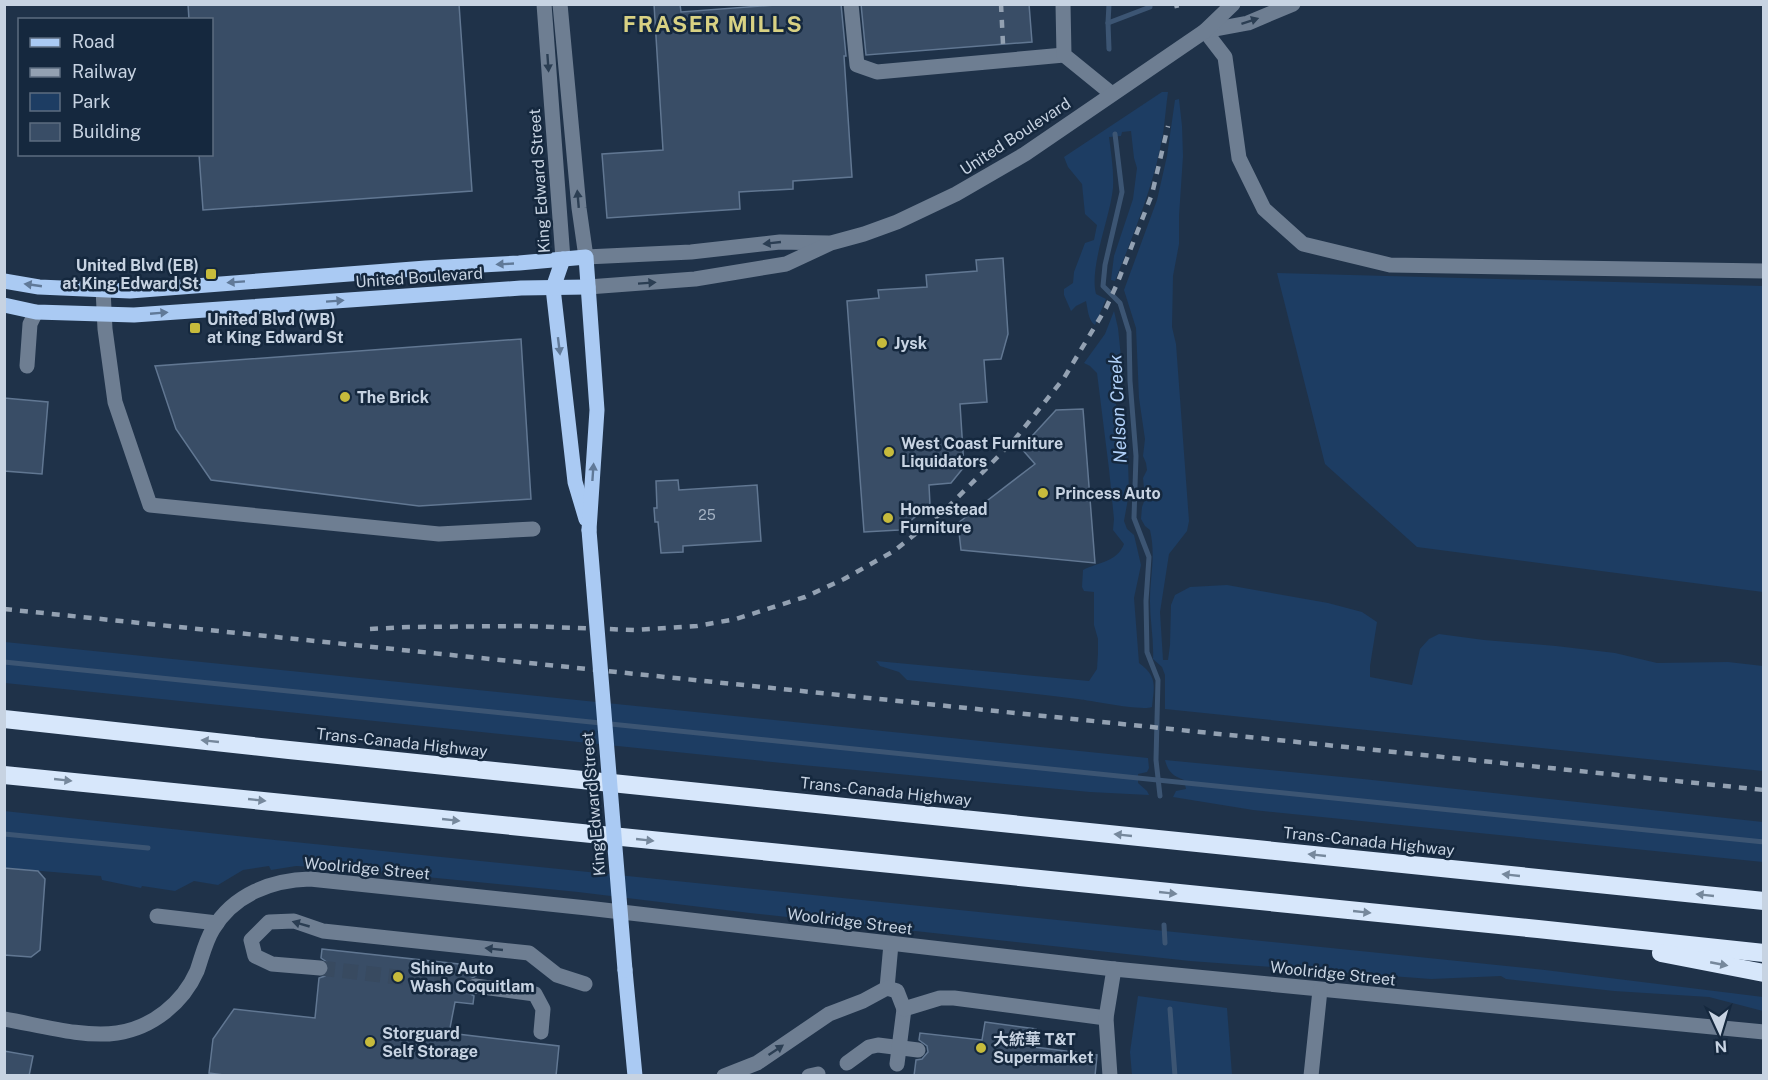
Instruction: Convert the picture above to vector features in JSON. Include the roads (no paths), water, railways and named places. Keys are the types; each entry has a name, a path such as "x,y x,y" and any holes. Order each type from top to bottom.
{"highway":[{"name":"Trans-Canada Highway","path":"4,719 1764,901"},
{"path":"4,774 1764,953"},
{"path":"1538,929 1764,973"}],"main road":[{"name":"United Boulevard","path":"4,281 39,286 130,291 586,257"},
{"name":"King Edward Street","path":"586,257 597,410 589,530 635,1076"},
{"name":"King Edward Street","path":"563,259 554,288 575,482 589,530"},
{"name":"United Boulevard","path":"4,305 36,312 134,315 521,288 588,287"}],"street":[{"name":"King Edward Street","path":"544,4 563,259"},
{"name":"King Edward Street","path":"560,4 579,208 586,257"},
{"path":"851,4 857,65 877,72 1065,55 1112,94"},
{"path":"1063,4 1065,55"},
{"name":"United Boulevard","path":"588,287 694,279 786,264 831,243 897,222 956,194 1025,154 1204,31 1233,4"},
{"name":"United Boulevard","path":"1204,31 1248,23 1293,4"},
{"path":"1204,31 1225,57 1239,158 1264,209 1303,244 1390,265 1764,271"},
{"name":"United Boulevard","path":"586,257 691,252 780,242 831,243"},
{"path":"103,289 115,402 150,505 439,534 533,529"},
{"path":"27,366 30,324 36,312"},
{"name":"Woolridge Street","path":"4,1019 94,1034 120,1032 142,1026 163,1013 187,989 198,969 208,938 217,923 238,902 258,889 279,882 310,879 587,908 1114,969 1764,1032"},
{"path":"157,916 217,923"},
{"path":"320,968 272,964 255,956 251,940 269,922 294,921 323,931 529,953 557,975 585,984"},
{"path":"887,988 891,944"},
{"path":"1110,1076 1106,1018 1114,969"},
{"path":"475,986 535,994 543,1009 541,1032"},
{"path":"724,1076 757,1062 829,1014 863,1001 887,988 897,991 904,1009 897,1064"},
{"path":"1311,1076 1320,990"},
{"path":"904,1009 940,998 954,998 1106,1018"},
{"path":"847,1063 869,1047 878,1045 918,1050"}],"waterway":[{"name":"Nelson Creek","path":"1109,4 1109,49"},
{"path":"1108,23 1150,7 1150,4"},
{"name":"Nelson Creek","path":"1115,134 1122,192 1105,265 1103,286 1120,303 1129,332 1136,456 1134,518 1149,557 1146,601 1147,652 1158,680 1156,760 1160,796"},
{"path":"4,662 1764,842"},
{"path":"4,834 148,848"},
{"name":"Nelson Creek","path":"1164,925 1165,943"},
{"name":"Nelson Creek","path":"1170,1009 1175,1076"}],"tunnel":[{"path":"320,968 475,986"}],"railway":[{"path":"1001,4 1003,44"},
{"path":"1176,4 1177,8"},
{"path":"370,629 523,626 635,630 697,626 736,619 805,597 844,579 894,551 944,511 982,473 1015,439 1064,378 1106,308 1117,284 1152,194 1168,126"},
{"path":"4,609 1764,790"}],"place":[{"name":"United Blvd (EB) at King Edward St","path":"211,274"},
{"name":"United Blvd (WB) at King Edward St","path":"195,328"},
{"name":"Jysk","path":"882,343"},
{"name":"The Brick","path":"345,397"},
{"name":"West Coast Furniture Liquidators","path":"889,452"},
{"name":"Princess Auto","path":"1043,493"},
{"name":"Homestead Furniture","path":"888,518"},
{"name":"Shine Auto Wash Coquitlam","path":"398,977"},
{"name":"Storguard Self Storage","path":"370,1042"},
{"name":"大統華 T&T Supermarket","path":"981,1048"}],"district":[{"name":"FRASER MILLS","path":"713,24"}]}
